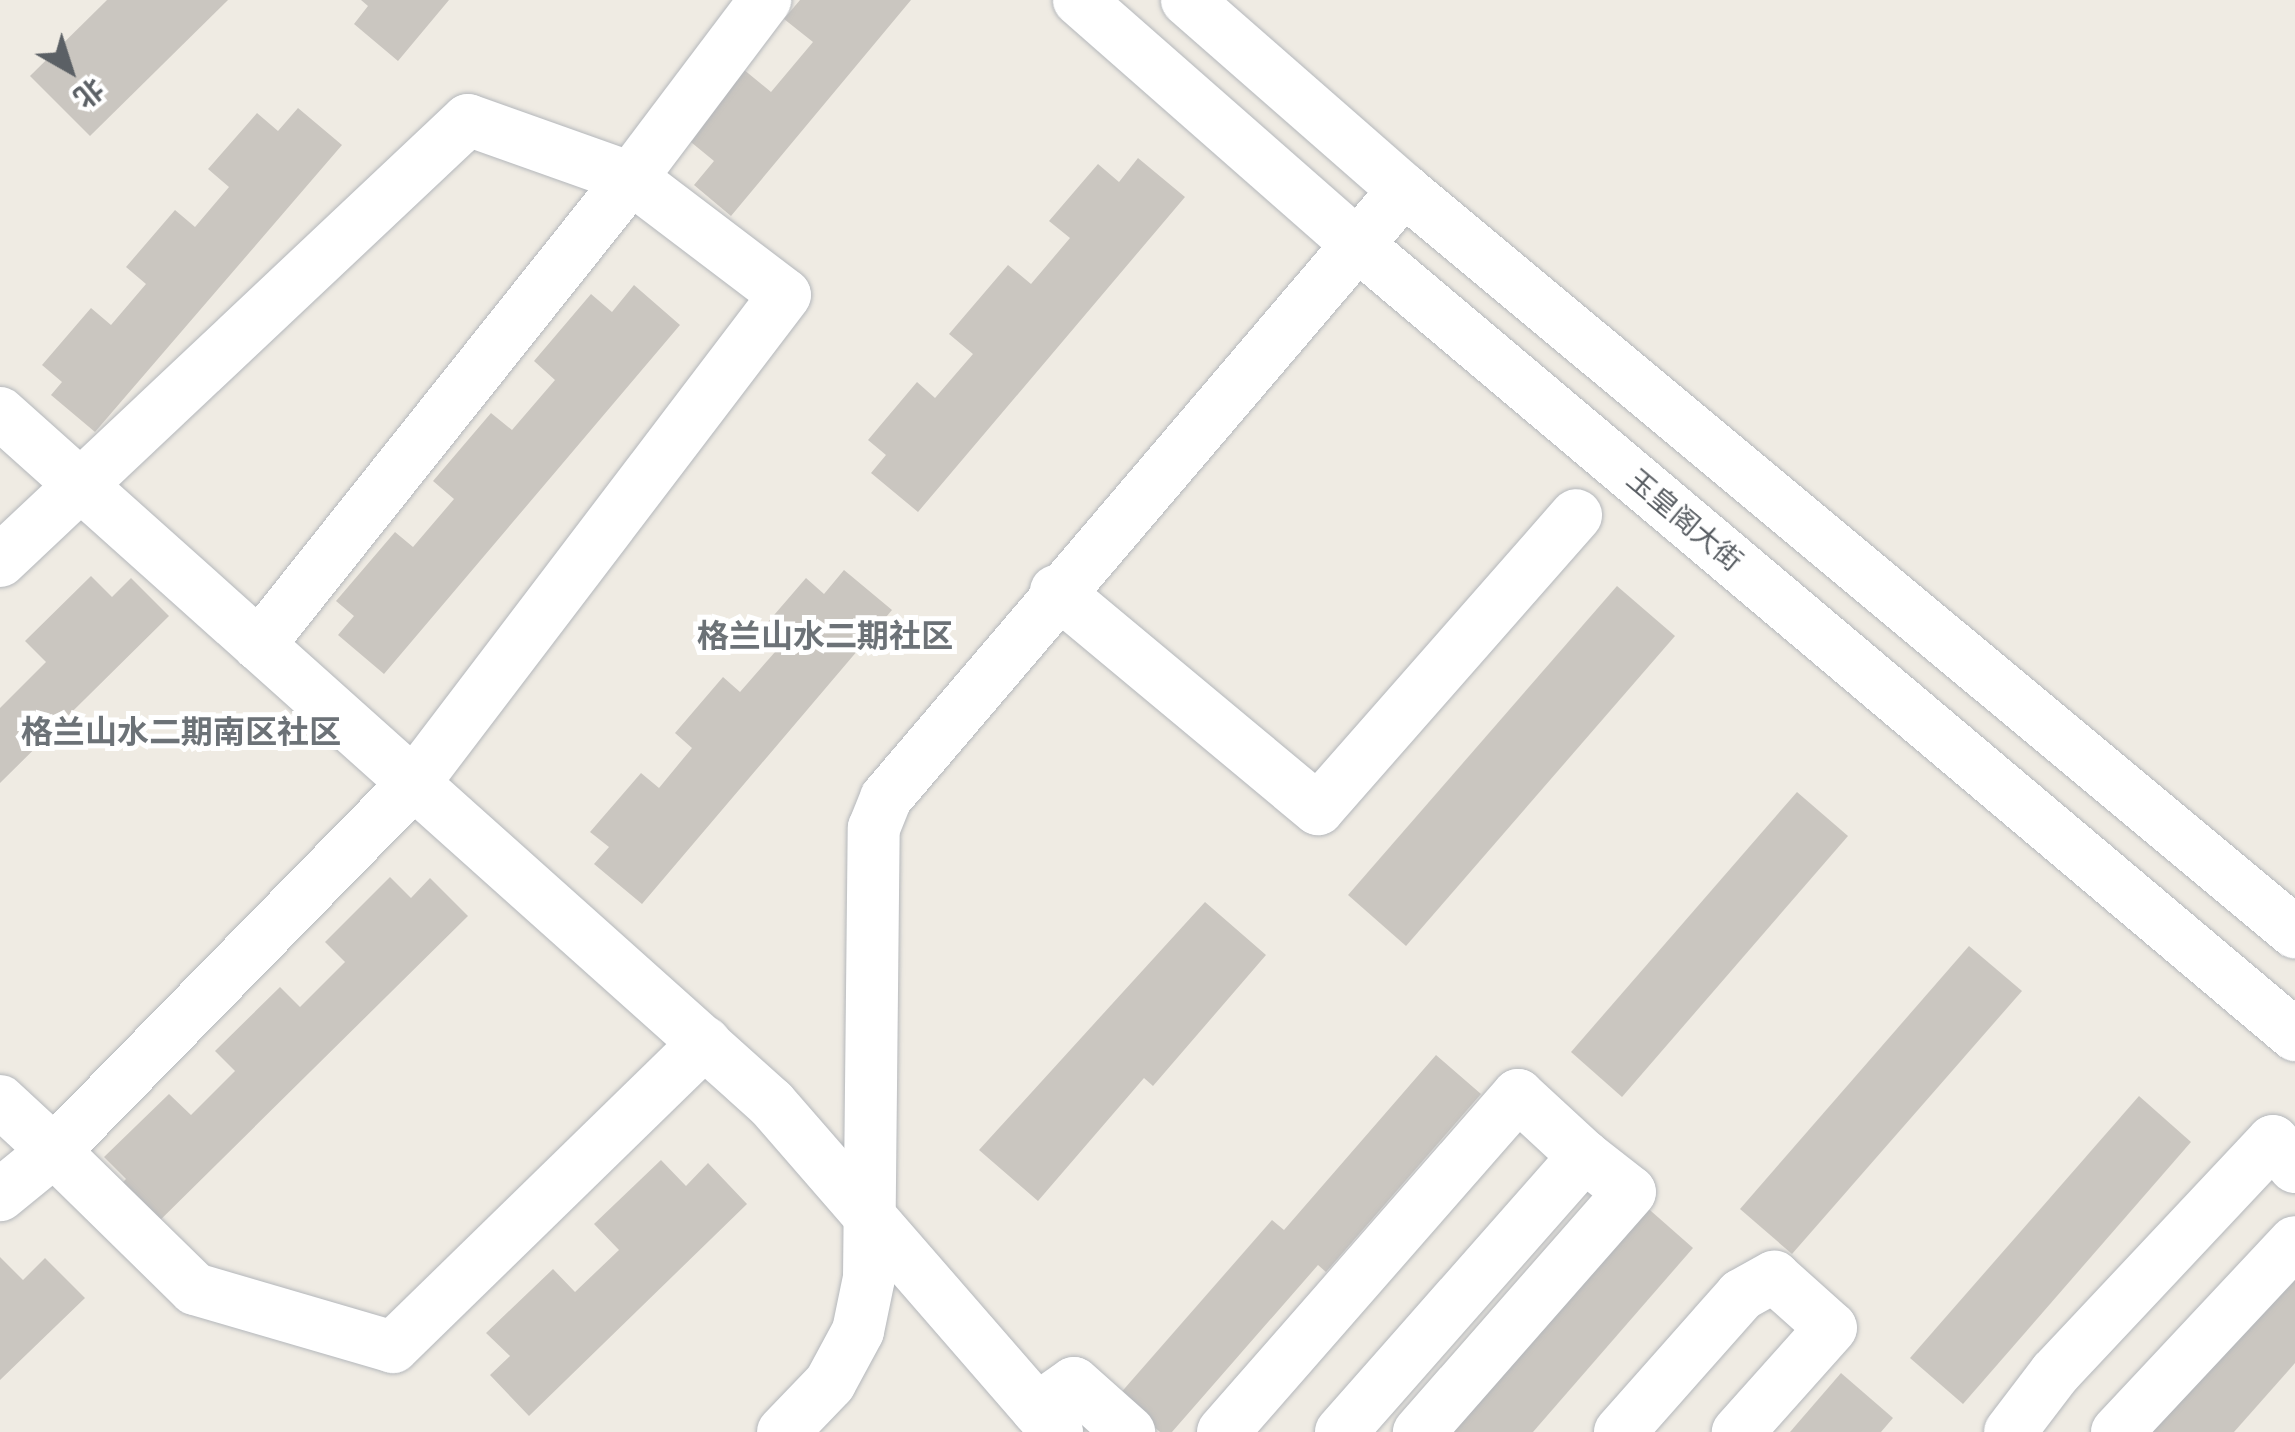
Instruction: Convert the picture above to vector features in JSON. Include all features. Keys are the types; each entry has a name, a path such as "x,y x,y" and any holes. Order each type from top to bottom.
{"street":[{"path":"259,645 631,178 765,0"},
{"name":"玉皇阁大街","path":"1079,0 1358,244 2295,1035"},
{"path":"1187,0 1404,190 2295,932"},
{"path":"0,560 468,120 631,178 784,295 414,784 54,1150 0,1194"},
{"path":"783,1432 830,1383 858,1331 872,1218 874,828 886,798 1056,592 1404,190"},
{"path":"0,413 771,1103 1047,1420 1074,1383 1128,1432"},
{"path":"1056,592 1318,808 1576,514"},
{"path":"0,1101 194,1289 393,1347 704,1044"},
{"path":"1223,1432 1518,1095 1630,1192 1419,1432"},
{"path":"2010,1432 2055,1373 2272,1141 2295,1167"},
{"path":"1341,1432 1584,1156"},
{"path":"2117,1432 2295,1242"},
{"path":"1620,1432 1740,1295 1774,1277 1831,1328 1738,1432"}],"building":[{"path":"107,0 228,0 90,136 30,76"},
{"path":"361,0 449,0 398,61 354,24 368,6"},
{"path":"800,0 911,0 731,216 694,185 714,161 686,138 743,69 771,92 813,42 784,19"},
{"path":"298,108 342,145 95,432 51,395 62,382 42,365 91,308 111,325 146,284 126,267 175,210 195,227 229,187 208,169 257,113 278,131"},
{"path":"1138,158 1185,197 918,512 871,473 886,455 868,440 917,382 935,398 973,354 949,334 1008,265 1031,284 1070,238 1049,221 1098,164 1119,182"},
{"path":"634,285 680,325 384,674 338,635 354,616 336,601 395,532 413,547 454,499 433,481 491,413 512,430 555,380 534,361 591,294 612,312"},
{"path":"844,570 892,610 642,904 594,864 609,847 590,832 641,773 659,788 692,748 675,733 723,677 740,692 775,652 756,636 806,578 824,594"},
{"path":"91,576 112,597 131,578 169,616 0,783 0,708 46,662 25,641"},
{"path":"1617,586 1675,636 1406,946 1348,895"},
{"path":"1797,792 1848,836 1622,1097 1571,1052"},
{"path":"390,877 411,898 430,878 468,916 143,1237 106,1199 126,1179 104,1157 169,1094 191,1115 235,1071 215,1051 280,987 300,1007 345,962 325,942"},
{"path":"1205,902 1266,955 1153,1086 1144,1078 1038,1201 979,1150"},
{"path":"1969,946 2022,991 1792,1254 1740,1209"},
{"path":"1436,1055 1481,1094 1326,1272 1318,1265 1172,1432 1160,1432 1118,1396 1272,1220 1284,1230"},
{"path":"2139,1096 2191,1142 1963,1404 1910,1358"},
{"path":"661,1160 686,1186 708,1163 747,1204 529,1416 490,1375 510,1356 486,1333 553,1269 575,1292 619,1250 594,1224"},
{"path":"1643,1204 1693,1248 1533,1432 1445,1432"},
{"path":"0,1257 23,1280 45,1258 85,1298 0,1380"},
{"path":"2295,1266 2295,1363 2234,1432 2150,1432"},
{"path":"1841,1373 1893,1418 1881,1432 1790,1432"}],"district":[{"name":"格兰山水二期社区","path":"825,635"},
{"name":"格兰山水二期南区社区","path":"181,731"}]}
